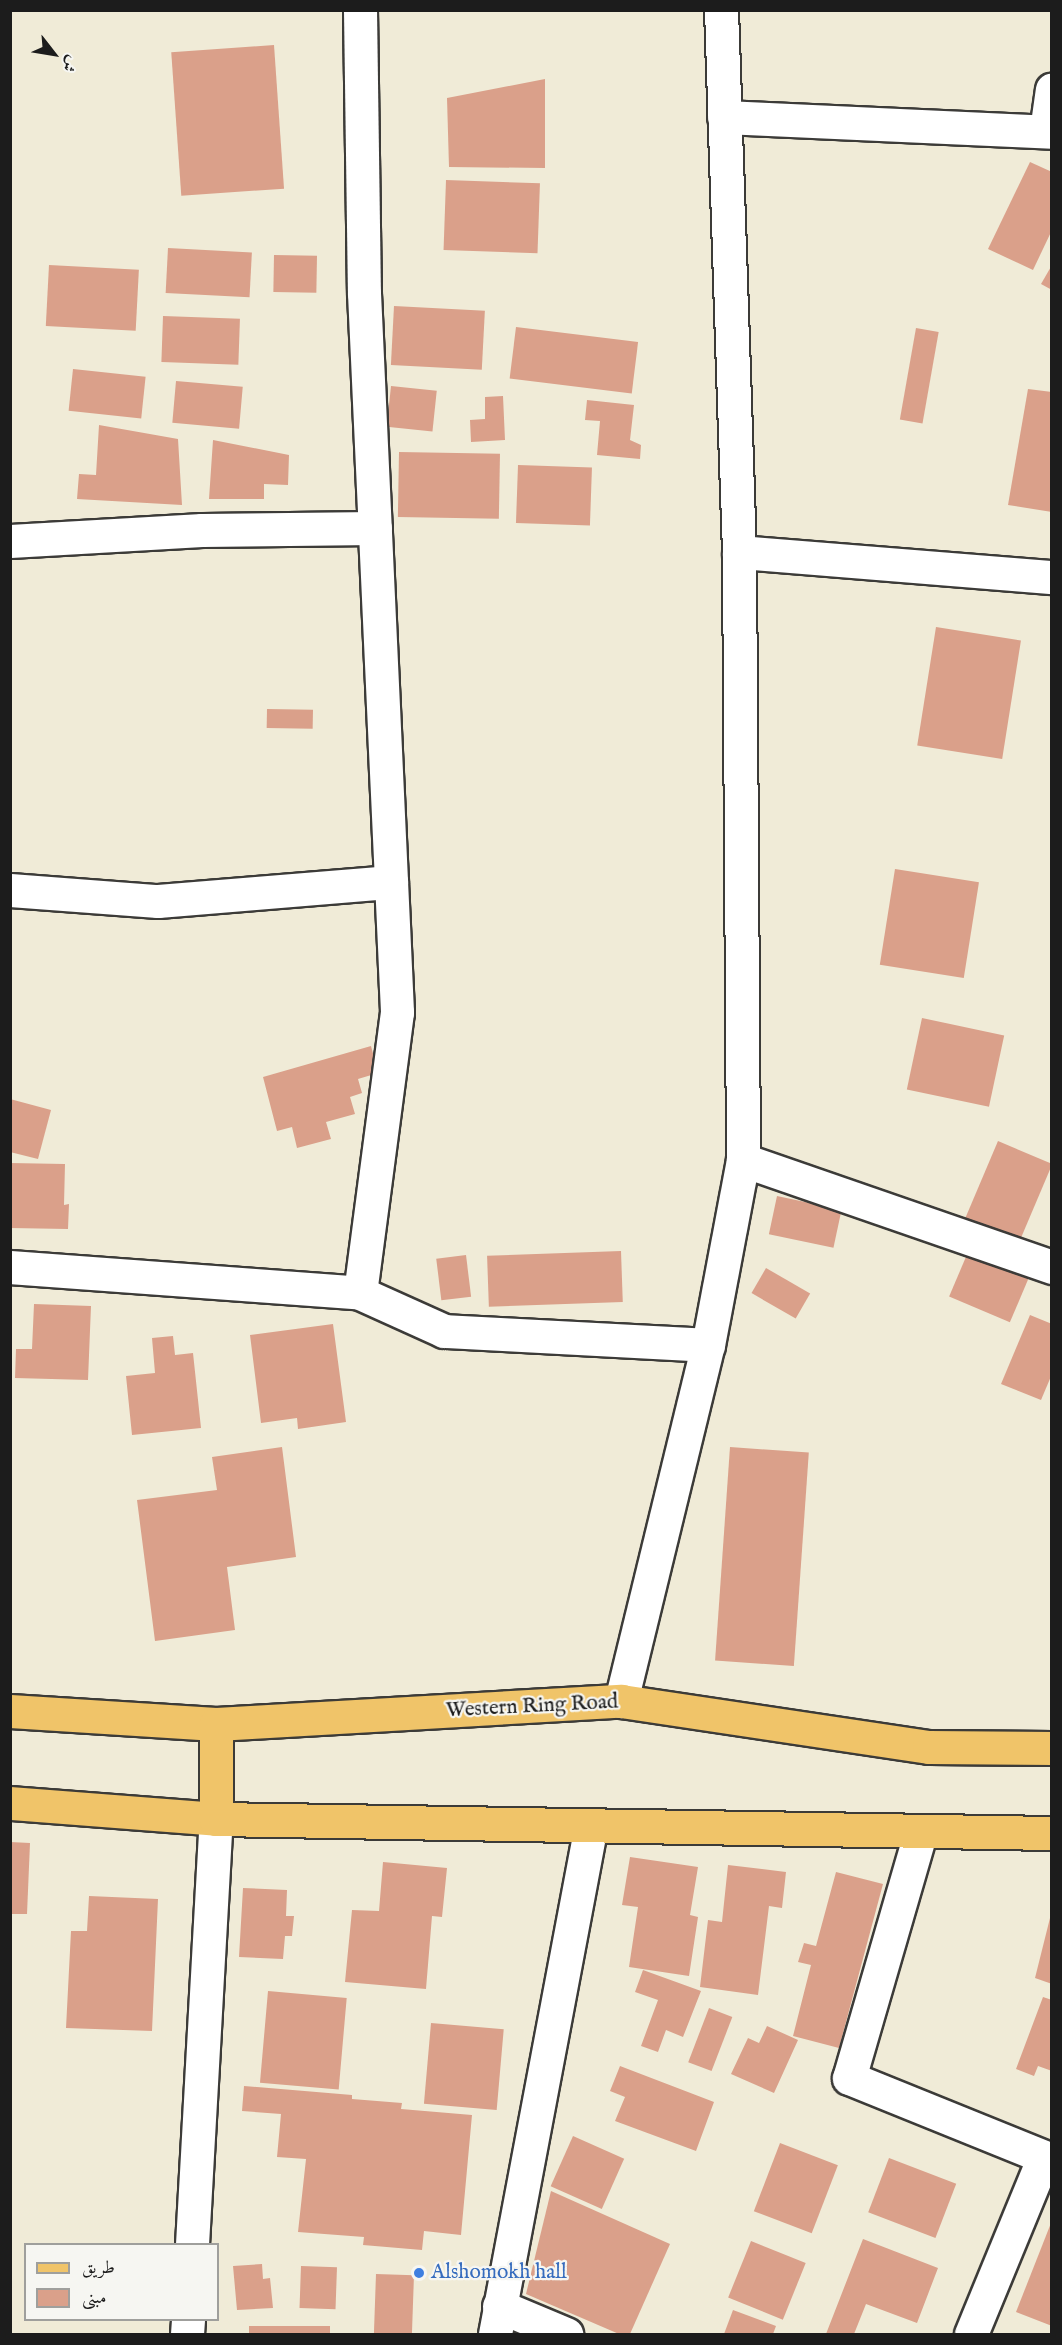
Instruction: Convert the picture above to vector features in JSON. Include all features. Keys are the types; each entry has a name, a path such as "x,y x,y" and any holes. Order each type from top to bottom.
{"main road":[{"name":"Western Ring Road","path":"10,1711 216,1724 621,1701 929,1747 1052,1748"},
{"path":"216,1724 216,1819"},
{"path":"10,1803 216,1819 591,1825 920,1834 1052,1833"}],"street":[{"path":"360,10 364,293 397,1012 360,1293"},
{"path":"621,1701 708,1345 743,1160 739,552 721,10"},
{"path":"724,117 1049,132 1052,89"},
{"path":"10,541 202,530 375,528"},
{"path":"739,552 1052,577"},
{"path":"10,890 158,901 391,882"},
{"path":"743,1160 1052,1267"},
{"path":"10,1267 360,1293 444,1331 708,1345"},
{"path":"192,2243 216,1819"},
{"path":"566,2334 497,2320 591,1825"},
{"path":"920,1834 849,2078 1048,2158 972,2334"}],"building":[{"path":"274,45 284,189 181,196 171,52"},
{"path":"545,79 545,168 449,167 447,98"},
{"path":"1030,162 1052,172 1052,230 1033,270 988,249"},
{"path":"446,180 540,183 537,253 444,250"},
{"path":"168,248 252,252 250,297 166,293"},
{"path":"274,255 317,256 316,293 273,292"},
{"path":"49,265 139,270 136,331 46,326"},
{"path":"1052,265 1052,290 1041,284"},
{"path":"394,306 485,311 482,370 391,365"},
{"path":"163,316 240,319 238,365 161,362"},
{"path":"516,327 638,342 632,394 510,379"},
{"path":"916,328 939,332 923,424 900,420"},
{"path":"73,369 146,377 141,418 69,411"},
{"path":"176,381 243,387 239,429 172,423"},
{"path":"391,386 437,391 432,432 387,427"},
{"path":"1028,389 1052,392 1052,512 1008,505"},
{"path":"503,396 505,440 471,442 470,420 485,419 485,397"},
{"path":"587,400 634,405 630,440 641,445 640,459 597,455 600,421 585,420"},
{"path":"99,425 178,439 182,505 77,499 79,474 96,475"},
{"path":"213,440 289,455 288,485 264,484 264,499 209,499"},
{"path":"399,452 500,454 499,519 398,517"},
{"path":"518,465 592,468 590,526 516,523"},
{"path":"936,627 1021,640 1002,759 917,746"},
{"path":"267,709 313,710 313,729 267,728"},
{"path":"895,869 979,882 964,978 880,965"},
{"path":"922,1018 1004,1035 989,1107 907,1089"},
{"path":"371,1046 378,1073 358,1079 362,1093 350,1097 355,1114 326,1122 331,1139 297,1148 292,1127 277,1131 263,1077"},
{"path":"10,1099 51,1110 38,1159 10,1152"},
{"path":"998,1141 1052,1164 1019,1243 964,1220"},
{"path":"10,1163 65,1164 64,1205 69,1204 68,1229 10,1228"},
{"path":"777,1196 842,1210 833,1248 769,1234"},
{"path":"971,1245 1032,1271 1010,1322 949,1297"},
{"path":"621,1251 623,1302 489,1307 487,1256"},
{"path":"466,1255 471,1297 441,1300 436,1259"},
{"path":"766,1268 810,1294 796,1319 752,1293"},
{"path":"34,1304 91,1306 88,1380 15,1378 16,1349 32,1349"},
{"path":"1030,1315 1052,1324 1052,1374 1041,1400 1001,1384"},
{"path":"333,1324 346,1422 298,1429 297,1418 261,1423 250,1335"},
{"path":"173,1336 175,1355 193,1353 201,1428 132,1435 126,1376 155,1373 152,1338"},
{"path":"282,1447 296,1557 227,1567 235,1630 155,1641 137,1500 217,1490 212,1457"},
{"path":"730,1447 809,1453 794,1666 715,1660"},
{"path":"10,1842 30,1843 27,1914 10,1914"},
{"path":"630,1857 698,1867 690,1915 698,1917 689,1976 629,1967 638,1907 622,1905"},
{"path":"383,1862 447,1868 442,1917 432,1916 426,1989 345,1982 352,1910 379,1911"},
{"path":"728,1865 786,1872 782,1908 769,1906 758,1995 700,1987 708,1920 722,1922"},
{"path":"836,1872 883,1884 839,2048 793,2036 811,1965 798,1962 804,1943 816,1946"},
{"path":"243,1888 287,1890 286,1916 294,1916 292,1936 285,1936 283,1959 239,1957"},
{"path":"89,1896 158,1899 152,2031 66,2028 71,1931 87,1931"},
{"path":"1052,1910 1052,1984 1035,1978"},
{"path":"643,1970 701,1991 683,2037 666,2030 658,2052 641,2046 658,2000 635,1992"},
{"path":"268,1991 347,1998 339,2090 260,2083"},
{"path":"1043,1997 1052,2000 1052,2071 1038,2066 1034,2076 1016,2069"},
{"path":"709,2008 732,2017 712,2071 688,2062"},
{"path":"431,2023 504,2029 497,2110 424,2104"},
{"path":"767,2026 798,2040 774,2093 731,2074 748,2038 759,2043"},
{"path":"620,2066 714,2102 696,2151 615,2121 625,2097 610,2091"},
{"path":"244,2086 352,2095 352,2099 402,2103 401,2109 472,2115 461,2235 424,2231 422,2250 363,2245 364,2237 298,2232 306,2159 277,2157 281,2114 242,2111"},
{"path":"573,2136 624,2159 602,2209 551,2186"},
{"path":"780,2143 838,2165 812,2233 754,2211"},
{"path":"889,2158 956,2184 935,2238 868,2212"},
{"path":"551,2191 670,2244 630,2334 619,2334 526,2294"},
{"path":"1052,2223 1052,2326 1016,2312"},
{"path":"863,2239 938,2268 917,2323 866,2304 854,2334 826,2334"},
{"path":"751,2241 806,2263 783,2320 728,2298"},
{"path":"262,2264 263,2279 270,2278 273,2308 237,2310 233,2266"},
{"path":"301,2266 337,2267 336,2309 300,2308"},
{"path":"376,2274 414,2275 412,2334 374,2333"},
{"path":"733,2310 776,2326 773,2334 724,2334"},
{"path":"249,2326 330,2326 330,2334 249,2334"}],"place":[{"name":"Alshomokh hall","path":"419,2273"}]}
